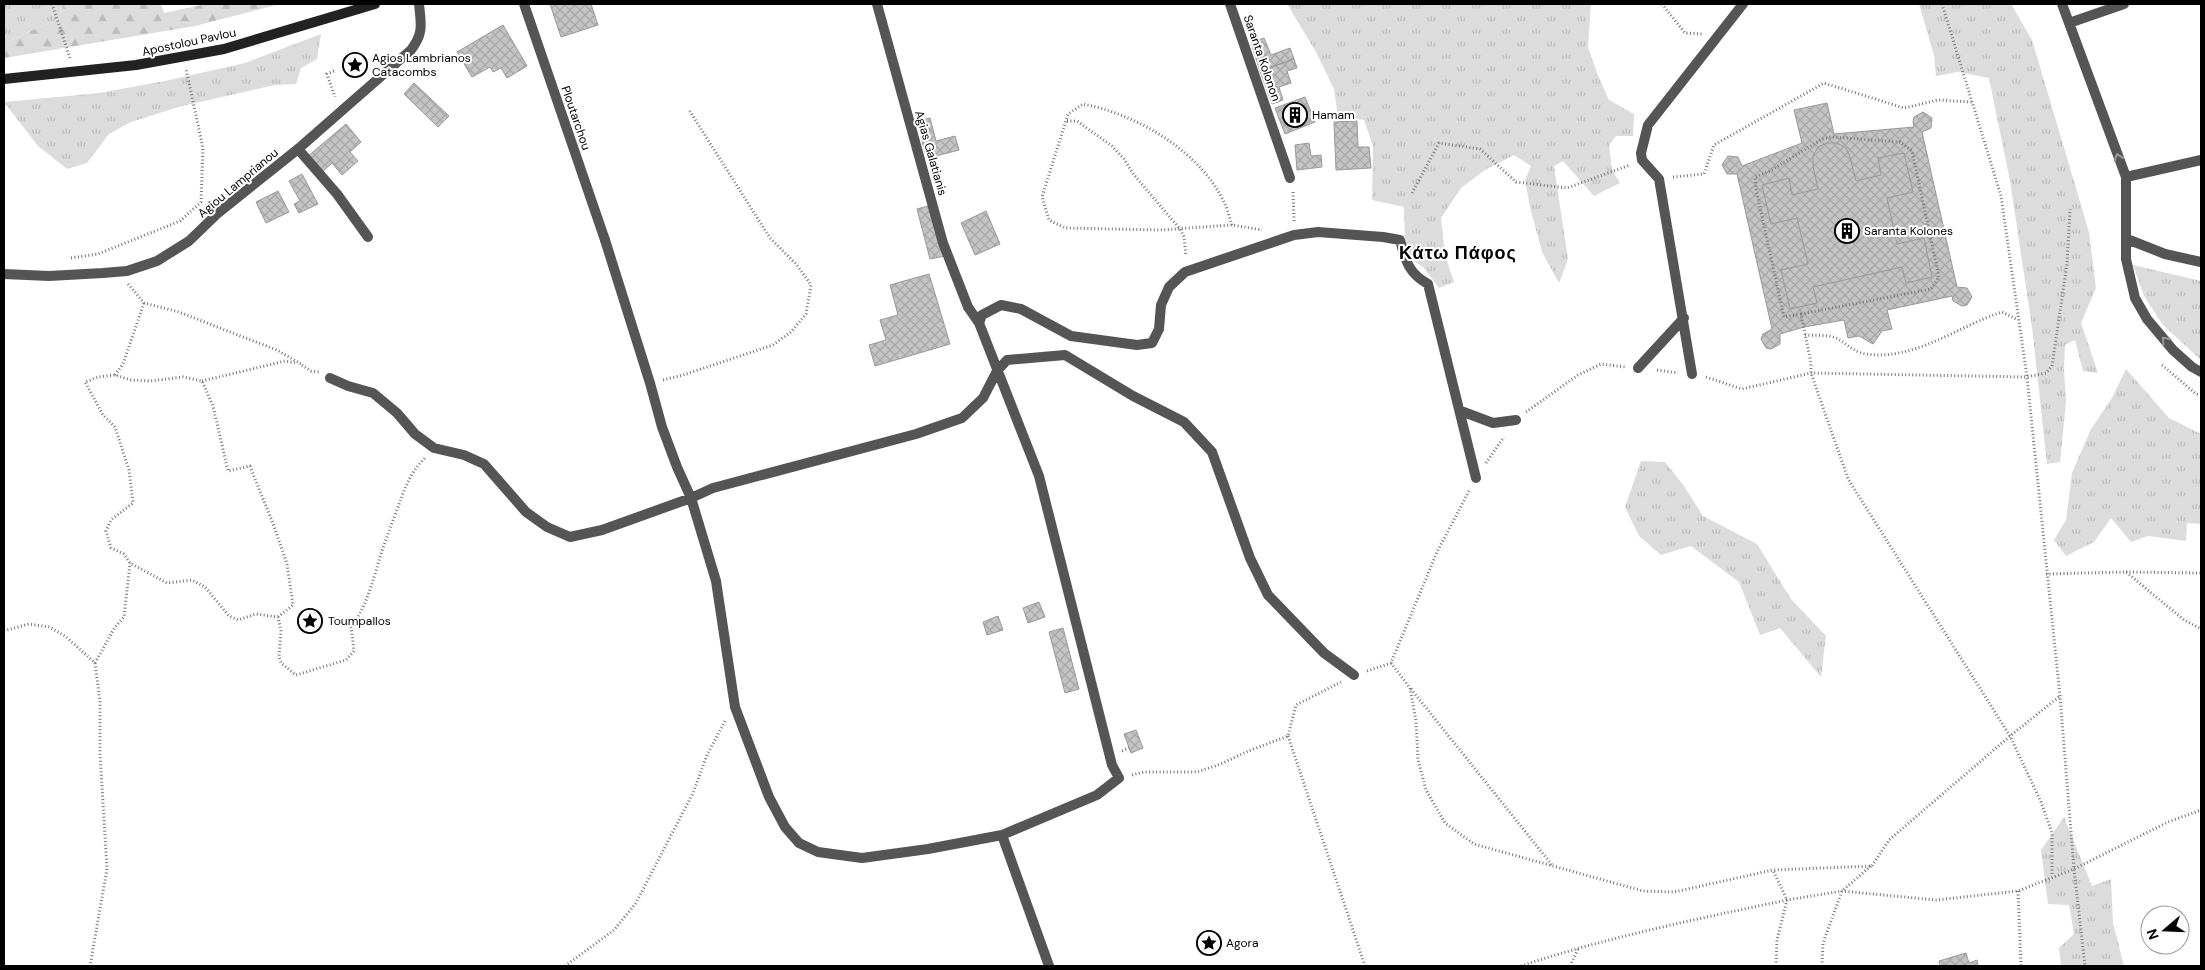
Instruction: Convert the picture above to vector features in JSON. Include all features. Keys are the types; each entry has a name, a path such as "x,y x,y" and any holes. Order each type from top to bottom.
{"main road":[{"name":"Apostolou Pavlou","path":"4,80 136,66 224,49 375,4"}],"street":[{"name":"Agiou Lamprianou","path":"4,274 49,276 127,271 157,261 189,241 218,213 298,149 411,50 420,39 419,4"},
{"name":"Ploutarchou","path":"524,4 605,240 676,468 691,498 716,581 735,707 769,797 785,827 799,843 818,852 862,858 928,849 1002,835 1097,795 1119,778"},
{"name":"Agias Galatianis","path":"876,4 943,243 968,306 979,323 1038,476 1112,765 1119,778"},
{"name":"Saranta Kolonon","path":"1230,4 1290,178"},
{"path":"1692,374 1659,179 1642,160 1641,153 1648,125 1743,4"},
{"path":"2062,4 2126,177 2126,259 2135,298 2147,319 2173,350 2192,367 2201,372"},
{"path":"2069,23 2124,4"},
{"path":"298,149 337,194 368,237"},
{"path":"2126,177 2201,160"},
{"path":"979,323 982,315 1001,305 1021,309 1071,336 1137,345 1152,342 1159,329 1161,305 1169,287 1185,272 1294,235 1318,232 1400,240 1407,264 1415,277 1428,284 1461,411 1476,478"},
{"path":"2127,239 2165,254 2201,262"},
{"path":"1638,368 1684,318"},
{"path":"330,378 348,386 373,393 397,413 415,434 434,448 464,455 484,464 526,512 570,537 602,530 691,498 713,488 916,434 962,418 983,398 997,371 1007,360 1065,355 1133,396 1184,422 1212,452 1250,558 1268,595 1324,653 1354,675"},
{"path":"1461,411 1493,423 1516,420"},
{"path":"1002,835 1049,966"}],"path":[{"path":"52,4 74,73"},
{"path":"1662,4 1686,33 1717,35"},
{"path":"1942,4 2001,196 2027,376 2060,696 2074,869 2085,966"},
{"path":"63,260 98,254 180,221 201,202 204,148 184,57"},
{"path":"333,94 327,74 334,72"},
{"path":"1659,179 1704,174 1714,145 1824,84 1904,108 1938,100 1972,102"},
{"path":"1232,225 1224,200 1208,175 1170,139 1106,108 1083,104 1068,114 1042,197 1049,220 1065,228 1180,229 1232,225 1267,230"},
{"path":"650,382 683,375 773,345 791,332 806,314 810,285 797,265 770,238 689,110"},
{"path":"1067,121 1077,122 1112,146 1124,159 1134,176 1180,229 1184,237 1187,253 1185,272"},
{"path":"1832,137 1900,142 1912,151 1939,277 1931,289 1800,314 1784,317 1755,178 1822,139 1832,137"},
{"path":"1412,193 1439,143 1480,149 1516,182 1567,188 1642,160"},
{"path":"1290,178 1293,187 1294,235"},
{"path":"1365,966 1288,736 1296,705 1354,675 1391,663 1437,552 1476,478 1516,420 1578,375 1601,364 1692,374 1717,379 1742,388 1810,373 2027,376 2046,373 2052,366 2067,264 2070,209"},
{"path":"128,286 144,303 179,312 277,350 311,371 321,372 330,378"},
{"path":"115,375 123,364 144,303"},
{"path":"1805,335 1834,337 1864,354 1884,355 1914,349 1959,332 1983,318 2002,312 2019,320"},
{"path":"1800,314 1811,363 1810,373 1848,479 2010,736 2041,802 2052,833 2052,876"},
{"path":"202,381 213,406 228,471 250,466 287,564 293,605 278,617 256,614 238,620 229,616 206,587 192,580 167,583 130,563 124,554 111,548 106,531 111,520 133,503 128,470 115,428 103,415 85,382 98,377 115,375 131,380 151,381 183,377 202,381 285,361 303,365"},
{"path":"2162,365 2196,394 2201,396"},
{"path":"278,617 281,631 281,663 296,675 346,660 354,651 351,626 362,614 368,599 404,486 415,468 434,448"},
{"path":"90,966 107,869 100,754 100,700 95,663 115,627 124,618 130,563"},
{"path":"2126,572 2184,620 2201,629"},
{"path":"2046,574 2201,573"},
{"path":"4,631 28,624 49,627 65,636 95,663"},
{"path":"1391,663 1553,866"},
{"path":"1410,688 1416,721 1418,760 1426,790 1444,823 1474,844 1643,891 1674,892 1773,870 1872,866"},
{"path":"1822,966 1823,942 1842,891 1872,866 1889,840 2010,736 2060,696"},
{"path":"565,966 614,930 636,903 693,793 707,755 719,730 735,707"},
{"path":"1119,778 1144,772 1197,772 1288,736"},
{"path":"1521,966 1579,947 1681,922 1787,900 1842,891 1936,900 2018,891 2052,876 2074,869 2168,822 2201,810"},
{"path":"1773,870 1787,900 1777,940 1776,966"},
{"path":"2018,891 2021,966"},
{"path":"1570,966 1579,947"}],"green space":[{"path":"4,4 64,4 58,19 4,43"},
{"path":"64,4 161,4 164,13 206,4 280,4 195,26 4,58 4,43 58,19"},
{"path":"1287,4 1591,4 1588,47 1609,100 1634,114 1633,136 1616,136 1609,145 1612,170 1620,183 1594,196 1563,161 1554,166 1568,259 1559,283 1542,252 1530,207 1525,180 1531,166 1514,155 1485,170 1461,188 1441,218 1445,255 1454,282 1439,288 1423,267 1409,258 1405,239 1404,207 1372,200 1373,146 1364,120 1338,116 1334,89 1316,52"},
{"path":"1919,4 2011,4 2032,40 2089,232 2096,288 2081,323 2098,373 2083,371 2075,340 2065,345 2066,401 2060,462 2047,464 2032,327 2010,181 1989,78 1958,72 1936,76 1934,55"},
{"path":"321,34 317,59 301,68 296,84 275,85 182,106 131,122 109,134 87,163 67,169 38,146 4,102 99,93 165,81 245,63"},
{"path":"2133,265 2201,281 2201,360 2163,325 2144,296"},
{"path":"2126,369 2169,418 2201,434 2201,524 2187,523 2186,541 2148,536 2131,542 2111,518 2094,542 2066,556 2054,540 2066,520 2072,473 2091,429 2112,398"},
{"path":"1641,461 1665,462 1684,486 1703,516 1757,544 1791,599 1826,636 1821,677 1780,628 1760,635 1739,582 1691,546 1661,555 1639,536 1625,507"},
{"path":"2064,817 2092,886 2111,879 2113,923 2124,966 2061,966 2059,948 2074,934 2069,905 2048,904 2041,850"}],"building":[{"path":"550,4 591,4 598,25 561,37"},
{"path":"503,25 527,66 507,78 501,68 493,72 490,67 472,77 457,52"},
{"path":"1264,38 1271,55 1290,48 1294,59 1260,71 1251,43"},
{"path":"1294,59 1297,68 1287,71 1291,83 1279,87 1283,100 1272,104 1260,71"},
{"path":"414,83 449,116 438,127 404,94"},
{"name":"Hamam","path":"1305,97 1315,122 1285,134 1275,108"},
{"name":"Saranta Kolones","path":"1827,103 1834,134 1914,127 1914,117 1923,112 1932,118 1931,128 1922,132 1957,287 1967,288 1972,297 1967,305 1962,306 1953,301 1952,296 1887,310 1892,329 1882,331 1873,344 1859,336 1848,338 1844,320 1804,327 1780,334 1780,344 1771,349 1766,348 1761,339 1763,334 1772,329 1737,174 1727,174 1722,165 1728,156 1738,157 1742,166 1802,143 1794,110"},
{"path":"930,118 936,141 955,136 959,150 936,156 934,151 925,153 917,121"},
{"path":"1357,121 1358,147 1369,147 1371,168 1336,170 1334,122"},
{"path":"346,124 361,142 350,152 358,161 342,175 332,163 321,173 307,157"},
{"path":"1309,143 1311,156 1321,155 1322,167 1297,170 1295,145"},
{"path":"1827,143 1837,143 1846,148 1856,181 1881,175 1878,158 1904,153 1913,192 1887,198 1897,244 1924,238 1932,277 1906,283 1902,267 1813,287 1817,303 1790,309 1781,270 1808,264 1797,218 1771,224 1762,185 1789,178 1792,195 1818,189 1813,156 1818,147"},
{"path":"302,174 318,204 299,213 294,204 300,201 289,181"},
{"path":"278,191 289,212 266,223 256,202"},
{"path":"932,205 945,256 930,259 917,209"},
{"path":"986,211 1000,244 975,255 961,223"},
{"path":"929,274 950,344 875,366 869,345 886,340 880,320 898,315 890,285"},
{"path":"1039,602 1045,617 1028,623 1023,608"},
{"path":"998,616 1003,630 987,635 983,622"},
{"path":"1063,628 1079,689 1065,693 1049,632"},
{"path":"1136,730 1143,748 1131,753 1124,734"},
{"path":"1966,953 1969,963 1977,960 1978,966 1940,966 1939,961"}],"place":[{"name":"Agios Lambrianos Catacombs","path":"355,65"},
{"name":"Hamam","path":"1295,115"},
{"name":"Saranta Kolones","path":"1847,231"},
{"name":"Toumpallos","path":"310,621"},
{"name":"Agora","path":"1209,943"}],"district":[{"name":"Κάτω Πάφος","path":"1458,253"}]}
